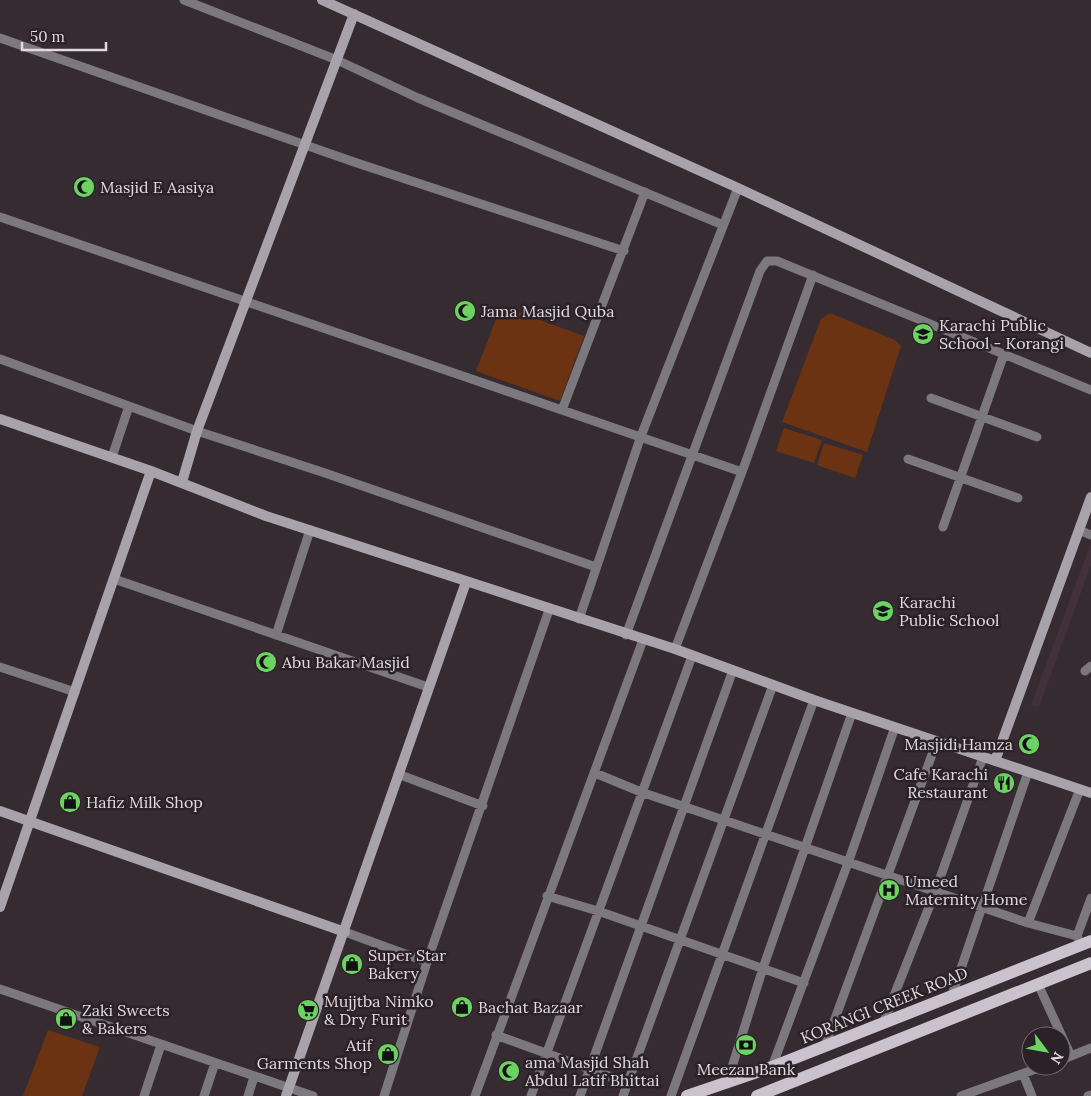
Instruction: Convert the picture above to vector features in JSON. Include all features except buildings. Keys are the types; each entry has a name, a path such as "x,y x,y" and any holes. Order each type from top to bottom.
{"main road":[{"name":"KORANGI CREEK ROAD","path":"688,1096 705,1092 772,1067 1083,940"},
{"path":"757,1096 1091,963"}],"street":[{"path":"184,0 337,60 418,98 723,225"},
{"path":"322,0 513,88 738,188 1091,353"},
{"path":"182,482 197,431 354,14"},
{"path":"0,38 304,145 624,252"},
{"path":"579,619 641,436 738,188"},
{"path":"562,410 624,252 645,192"},
{"path":"0,217 742,472"},
{"path":"626,635 691,454 762,266 767,261 777,261 813,275 1091,390"},
{"path":"675,649 742,472 813,275"},
{"path":"942,527 1004,354"},
{"path":"0,359 197,431 317,470 596,567"},
{"path":"931,398 1037,437"},
{"path":"112,457 129,406"},
{"path":"0,419 182,482 266,516 549,610 675,649 814,700 1091,793"},
{"path":"908,459 1018,498"},
{"path":"0,907 151,471"},
{"path":"995,761 1091,496"},
{"path":"276,635 310,530"},
{"path":"1079,530 1091,535"},
{"path":"114,579 428,687"},
{"path":"287,1092 345,932 428,687 466,582"},
{"path":"384,1096 427,962 483,806 549,610"},
{"path":"474,1096 643,640"},
{"path":"531,1096 692,656"},
{"path":"0,667 74,692"},
{"path":"580,1096 733,670"},
{"path":"623,1096 773,685"},
{"path":"671,1096 767,835 814,700"},
{"path":"727,1083 763,968 852,712"},
{"path":"772,1067 848,862 895,727"},
{"path":"825,1046 937,741"},
{"path":"884,1021 935,892 983,757"},
{"path":"952,995 1028,772"},
{"path":"595,773 641,792 1083,940 1091,898"},
{"path":"398,774 483,806"},
{"path":"1028,922 1080,789"},
{"path":"0,811 427,962"},
{"path":"547,896 598,911 804,983"},
{"path":"1038,984 1057,1026"},
{"path":"0,989 216,1063 287,1092 313,1096"},
{"path":"496,1035 628,1083"},
{"path":"144,1096 161,1045"},
{"path":"1071,1056 1091,1048"},
{"path":"204,1096 216,1063"},
{"path":"961,1096 1021,1075"},
{"path":"1024,1076 1032,1096"},
{"path":"248,1096 254,1077"}],"shaded area":[{"path":"501,306 584,336 560,401 476,371"},
{"path":"830,313 895,340 901,346 867,452 782,422 821,319"},
{"path":"784,428 822,440 814,463 776,451"},
{"path":"824,443 863,455 855,478 817,465"},
{"path":"1091,543 1091,565 1039,707 1031,705"},
{"path":"48,1030 100,1047 82,1096 23,1096"}],"place":[{"name":"Masjid E Aasiya","path":"84,187"},
{"name":"Jama Masjid Quba","path":"465,311"},
{"name":"Karachi Public School - Korangi","path":"923,334"},
{"name":"Karachi Public School","path":"883,611"},
{"name":"Abu Bakar Masjid","path":"266,662"},
{"name":"Masjidi Hamza","path":"1029,744"},
{"name":"Cafe Karachi Restaurant","path":"1004,783"},
{"name":"Hafiz Milk Shop","path":"70,802"},
{"name":"Umeed Maternity Home","path":"889,890"},
{"name":"Super Star Bakery","path":"352,964"},
{"name":"Bachat Bazaar","path":"462,1007"},
{"name":"Mujjtba Nimko & Dry Furit","path":"308,1010"},
{"name":"Zaki Sweets & Bakers","path":"66,1019"},
{"name":"Meezan Bank","path":"746,1045"},
{"name":"Atif Garments Shop","path":"388,1054"},
{"name":"ama Masjid Shah Abdul Latif Bhittai","path":"509,1071"}]}
